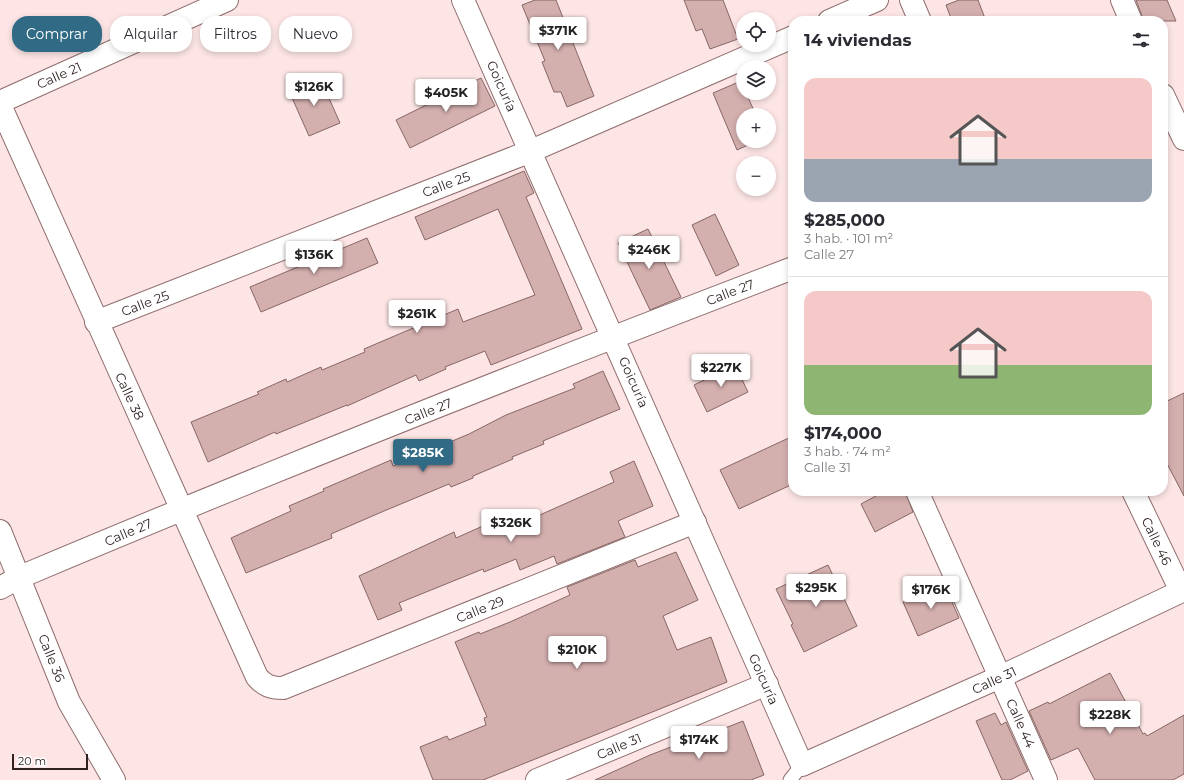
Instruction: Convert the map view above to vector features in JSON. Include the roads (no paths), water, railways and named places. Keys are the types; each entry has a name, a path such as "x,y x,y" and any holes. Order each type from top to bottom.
{"street":[{"name":"Calle 21","path":"0,103 227,0"},
{"name":"Goicuría","path":"463,0 614,336 767,684 796,773"},
{"path":"840,16 877,0"},
{"path":"911,0 918,16"},
{"path":"1122,0 1129,16"},
{"name":"Calle 25","path":"96,322 530,151 788,39"},
{"name":"Calle 38","path":"0,103 96,322 257,677 264,685"},
{"path":"1170,104 1184,139"},
{"name":"Calle 27","path":"0,588 20,577 182,509 614,336 788,270"},
{"name":"Calle 44","path":"919,496 1046,780"},
{"name":"Calle 46","path":"1136,496 1183,590"},
{"name":"Calle 29","path":"264,685 273,688 283,688 695,522"},
{"name":"Calle 36","path":"0,531 20,577 69,702 114,780"},
{"name":"Calle 31","path":"796,773 1183,590"},
{"name":"Calle 31","path":"537,780 767,684"}]}
